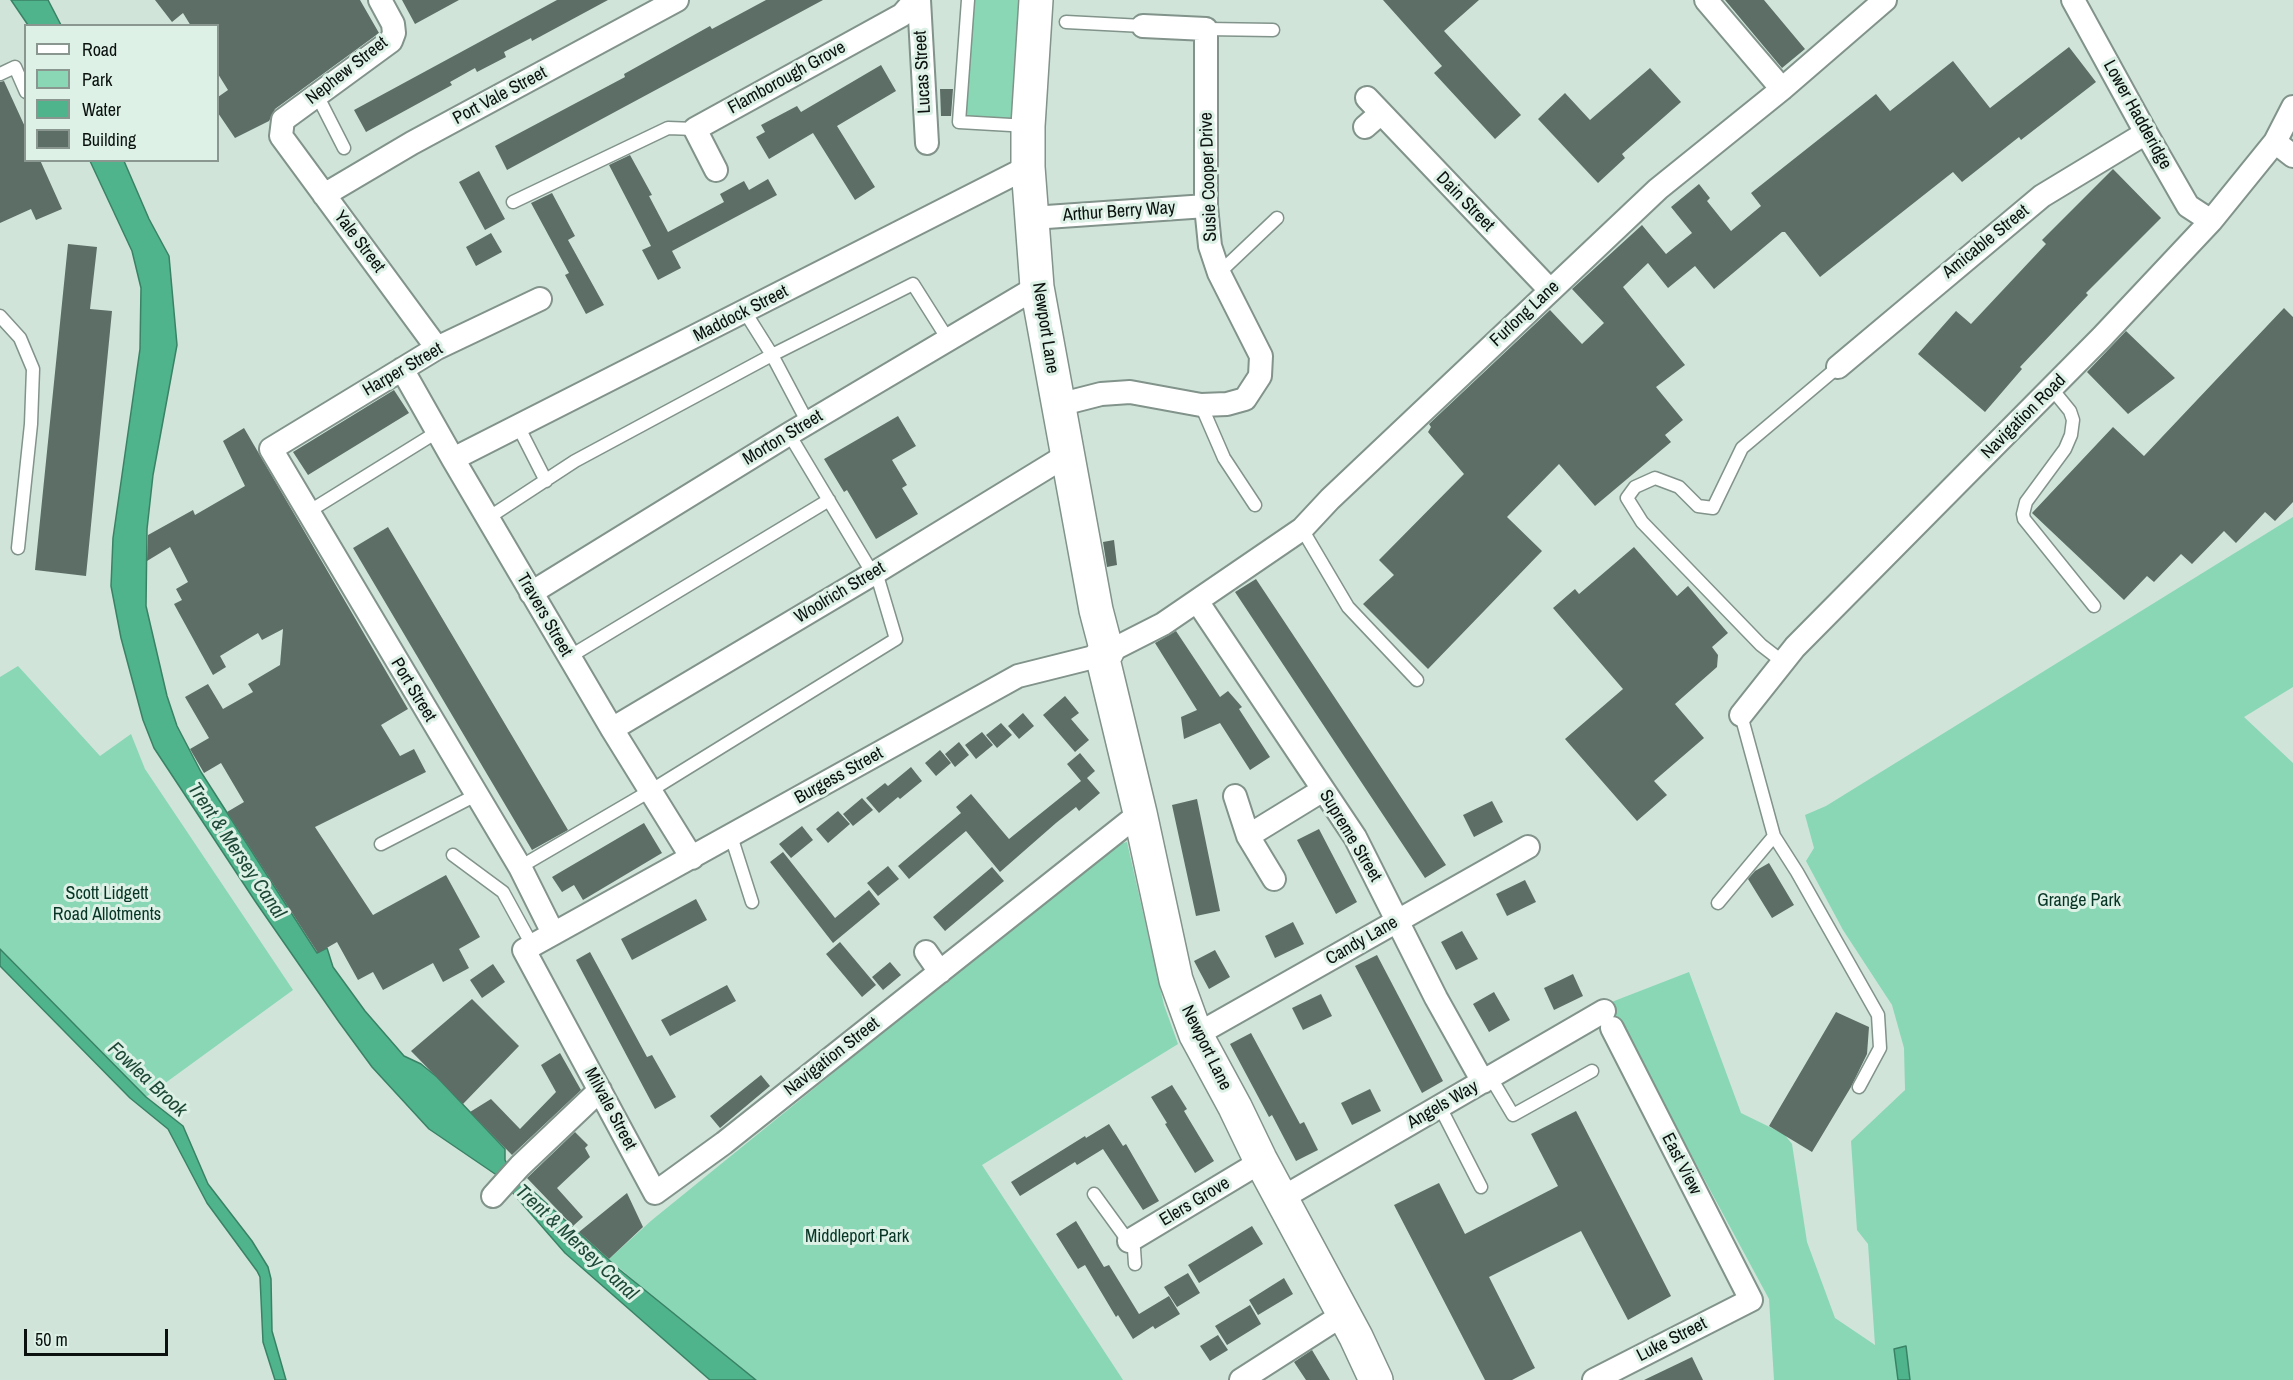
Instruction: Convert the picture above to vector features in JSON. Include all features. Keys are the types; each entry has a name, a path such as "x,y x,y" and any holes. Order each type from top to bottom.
{"street":[{"name":"Nephew Street","path":"281,136 283,120 391,41 394,33 393,24 380,0"},
{"name":"Port Vale Street","path":"324,195 412,143 677,0"},
{"name":"Flamborough Grove","path":"695,129 902,15 917,0"},
{"name":"Lucas Street","path":"917,0 927,143"},
{"name":"Newport Lane","path":"1035,0 1028,167 1037,287 1096,610 1176,980 1196,1035 1344,1314 1376,1380"},
{"path":"1706,0 1782,89"},
{"name":"Furlong Lane","path":"1163,624 1302,529 1330,499 1658,189 1782,89 1885,0"},
{"name":"Lower Hadderidge","path":"2073,0 2188,206 2211,221"},
{"path":"1143,26 1206,28"},
{"name":"Susie Cooper Drive","path":"1058,405 1101,394 1130,393 1201,405 1227,404 1245,399 1260,376 1261,356 1219,273 1210,246 1206,207 1206,28"},
{"name":"Navigation Road","path":"1741,715 1795,647 2052,389 2211,221 2274,141 2293,107"},
{"name":"Dain Street","path":"1371,112 1550,290"},
{"path":"695,129 716,170"},
{"name":"Amicable Street","path":"1838,367 2042,196 2146,133"},
{"name":"Yale Street","path":"281,136 437,348"},
{"path":"2274,141 2293,156"},
{"name":"Maddock Street","path":"446,463 1028,167"},
{"name":"Arthur Berry Way","path":"1032,218 1206,207"},
{"name":"Morton Street","path":"531,593 798,429 1037,287"},
{"name":"Harper Street","path":"271,450 437,348 540,299"},
{"name":"Travers Street","path":"402,369 437,432 446,463 488,518 612,729 692,858"},
{"name":"Port Street","path":"271,450 308,512 329,530 476,795 520,867 554,933"},
{"name":"Woolrich Street","path":"612,729 1067,455"},
{"name":"Supreme Street","path":"1197,601 1355,837 1436,998 1487,1080"},
{"name":"Burgess Street","path":"528,948 1018,676 1105,653 1163,624"},
{"path":"1248,836 1323,790"},
{"path":"1236,796 1248,836 1274,879"},
{"name":"Navigation Street","path":"721,1145 1140,813"},
{"name":"Candy Lane","path":"1196,1035 1528,847"},
{"name":"Milvale Street","path":"528,948 655,1193 721,1145"},
{"path":"926,952 940,972"},
{"name":"Angels Way","path":"1282,1198 1544,1045 1608,1020"},
{"name":"East View","path":"1608,1020 1751,1300"},
{"path":"493,1196 520,1166 600,1090"},
{"name":"Elers Grove","path":"1129,1241 1262,1161"},
{"name":"Luke Street","path":"1594,1380 1751,1300"},
{"path":"1241,1380 1344,1314"}],"lane":[{"path":"968,0 959,122 1028,126"},
{"path":"1066,22 1143,26"},
{"path":"1206,28 1273,30"},
{"path":"0,74 15,67 24,87"},
{"path":"317,95 344,148"},
{"path":"513,202 668,128 695,129"},
{"path":"1219,273 1277,218"},
{"path":"488,518 575,461 772,355 913,284 949,341"},
{"path":"520,867 651,791 896,639 874,573 829,500 798,429 772,355 745,312"},
{"path":"0,316 20,338 33,369 31,424 18,548"},
{"path":"1783,662 1761,645 1642,522 1627,498 1635,487 1655,478 1679,487 1698,506 1713,508 1742,448 1838,367"},
{"path":"2052,389 2070,411 2073,420 2071,435 2065,448 2026,502 2023,514 2024,519 2094,606"},
{"path":"1201,405 1224,458 1255,505"},
{"path":"518,426 546,481"},
{"path":"308,512 437,432"},
{"path":"569,657 829,500"},
{"path":"1302,529 1348,607 1417,680"},
{"path":"1741,715 1774,836 1797,872 1878,1015 1880,1048 1858,1087"},
{"path":"381,844 476,795"},
{"path":"731,836 752,902"},
{"path":"1718,903 1774,836"},
{"path":"453,855 503,892 528,948"},
{"path":"1487,1080 1513,1115 1592,1071"},
{"path":"1440,1107 1481,1187"},
{"path":"1094,1194 1129,1241 1134,1250 1135,1264"}],"green space":[{"path":"971,0 1019,0 1011,121 962,118"},
{"name":"Grange Park","path":"2293,517 2293,687 2244,717 2293,763 2293,1380 1774,1380 1769,1299 1609,1003 1689,972 1741,1113 1784,1134 1792,1144 1807,1242 1835,1318 1875,1345 1868,1244 1857,1230 1851,1141 1905,1090 1904,1048 1892,1005 1843,930 1806,861 1814,848 1805,815 1826,806"},
{"name":"Scott Lidgett Road Allotments","path":"18,666 100,756 131,734 145,769 293,990 146,1097 0,949 0,677"},
{"name":"Middleport Park","path":"1127,842 1164,1005 1178,1044 982,1165 1123,1380 756,1380 609,1259 652,1220 1114,845"}],"water":[{"path":"11,0 48,0 60,24 27,24"},
{"name":"Trent & Mersey Canal","path":"90,162 124,162 149,219 169,256 177,345 153,475 147,529 146,606 167,696 177,726 201,772 317,953 327,948 333,967 365,1011 404,1056 421,1064 437,1077 505,1149 505,1160 514,1176 620,1270 756,1380 710,1380 565,1253 498,1176 429,1129 372,1067 339,1022 255,901 154,748 143,720 121,638 111,586 113,538 140,349 141,288 132,251"},
{"path":"0,949 146,1097 183,1126 208,1184 252,1241 268,1267 271,1279 272,1331 286,1380 275,1380 263,1342 260,1277 207,1203 168,1129 130,1098 0,966"},
{"path":"1906,1346 1910,1380 1898,1380 1894,1349"}],"building":[{"path":"155,0 360,0 379,33 275,109 269,121 235,138 219,114 219,96 228,90 219,76 219,24 190,24 183,13 172,22"},
{"path":"402,0 459,0 415,24"},
{"path":"557,0 608,0 532,41 531,38 504,52 506,57 477,72 475,68 450,82 452,85 366,132 354,110"},
{"path":"766,0 823,0 507,170 495,146 625,77 624,74 710,26 712,29"},
{"path":"1383,0 1479,0 1444,31 1521,115 1495,139 1434,73 1442,66"},
{"path":"1725,0 1764,0 1805,49 1782,68"},
{"path":"2069,47 2096,82 2021,140 2019,137 1962,182 1953,172 1820,277 1785,232 1782,232 1714,289 1695,266 1668,288 1648,263 1623,287 1685,365 1656,387 1683,420 1665,435 1671,442 1595,506 1559,464 1507,517 1542,551 1428,669 1363,604 1394,575 1379,560 1464,474 1428,432 1431,427 1429,424 1550,310 1582,344 1604,323 1572,289 1642,225 1666,254 1692,233 1671,207 1699,184 1710,198 1707,201 1731,231 1761,206 1751,193 1876,94 1890,111 1953,61 1990,108"},
{"path":"881,65 896,91 837,126 875,187 855,200 813,133 769,159 756,137 765,132 761,125 797,106 801,112"},
{"path":"1650,68 1681,102 1622,154 1625,158 1598,183 1538,119 1565,93 1590,120"},
{"path":"4,81 24,125 24,162 41,162 62,209 36,220 31,209 0,223 0,82"},
{"path":"940,89 953,89 951,116 941,116"},
{"path":"630,155 652,195 649,196 668,232 724,202 720,194 744,181 749,190 768,179 777,195 672,251 681,268 658,280 642,250 651,246 609,165"},
{"path":"2113,169 2161,218 2086,293 2088,295 2020,367 2022,369 1985,412 1918,354 1956,311 1971,324 2046,244 2042,240"},
{"path":"479,171 505,219 485,230 459,182"},
{"path":"552,193 575,236 568,240 604,305 586,314 565,275 569,273 531,203"},
{"path":"491,233 502,252 476,266 466,247"},
{"path":"68,244 97,247 90,309 112,311 86,576 35,570"},
{"path":"2284,308 2293,317 2293,502 2275,521 2265,512 2236,543 2224,531 2192,564 2181,554 2154,582 2147,576 2124,600 2032,513 2113,427 2144,456"},
{"path":"2126,331 2175,378 2128,414 2087,372"},
{"path":"394,390 409,413 308,475 293,452"},
{"path":"898,416 916,446 892,460 907,485 902,488 918,514 876,539 847,490 844,492 824,459"},
{"path":"244,428 408,709 381,725 400,756 414,749 426,772 315,827 373,915 446,875 480,937 459,949 469,968 443,982 433,963 383,990 373,972 358,980 337,942 318,953 227,812 244,802 221,763 204,773 190,749 209,738 185,697 208,684 223,709 253,692 248,684 280,665 283,629 262,640 258,633 220,656 226,667 213,675 174,604 182,600 176,589 188,582 170,547 147,561 148,535 193,510 195,515 245,486 223,441"},
{"path":"388,527 568,830 532,850 353,548"},
{"path":"1114,540 1117,565 1107,567 1103,542"},
{"path":"1634,547 1677,596 1688,586 1728,633 1712,647 1718,655 1717,667 1675,704 1704,738 1654,781 1667,795 1637,821 1565,739 1623,689 1553,608 1575,589 1579,594"},
{"path":"1256,579 1446,865 1425,878 1235,592"},
{"path":"1176,631 1220,697 1228,691 1242,707 1239,709 1270,757 1250,770 1220,723 1184,739 1181,717 1197,710 1155,643"},
{"path":"1065,696 1079,713 1071,719 1089,740 1075,752 1043,715"},
{"path":"1023,713 1034,726 1019,739 1008,726"},
{"path":"1001,723 1012,735 997,748 986,735"},
{"path":"982,732 993,745 976,759 965,745"},
{"path":"959,742 969,755 955,767 945,754"},
{"path":"940,750 951,763 936,776 925,763"},
{"path":"1080,753 1095,771 1087,778 1100,793 1079,811 1076,807 1000,872 966,831 909,879 898,866 961,813 956,807 971,794 1009,839 1081,781 1067,764"},
{"path":"911,767 922,781 879,813 866,798 885,783 888,786"},
{"path":"862,798 873,810 853,826 843,814"},
{"path":"1197,799 1220,911 1196,916 1172,805"},
{"path":"1492,801 1503,822 1474,837 1463,815"},
{"path":"838,811 850,824 828,843 816,829"},
{"path":"644,823 662,853 583,900 574,885 562,892 552,877"},
{"path":"802,826 813,840 791,858 779,844"},
{"path":"1319,829 1357,902 1336,914 1297,840"},
{"path":"783,852 835,918 869,890 880,904 833,943 770,862"},
{"path":"1769,863 1794,905 1772,918 1748,879 1755,871"},
{"path":"888,866 899,879 878,896 867,883"},
{"path":"992,867 1004,881 945,931 933,917"},
{"path":"1525,880 1536,902 1507,916 1496,894"},
{"path":"696,899 707,920 632,960 621,939"},
{"path":"1293,922 1304,944 1275,958 1265,936"},
{"path":"1462,931 1478,959 1456,970 1441,942"},
{"path":"840,942 876,985 862,997 826,954"},
{"path":"1215,950 1230,977 1209,989 1194,961"},
{"path":"590,952 647,1057 652,1055 676,1097 655,1109 576,960"},
{"path":"1377,955 1443,1081 1422,1093 1355,966"},
{"path":"890,962 901,975 883,990 872,977"},
{"path":"493,964 505,982 482,998 470,980"},
{"path":"1573,974 1583,996 1554,1010 1544,988"},
{"path":"727,985 736,1001 670,1036 661,1020"},
{"path":"1494,992 1510,1020 1489,1032 1473,1004"},
{"path":"1321,994 1332,1016 1303,1030 1292,1008"},
{"path":"472,999 519,1046 463,1104 411,1051"},
{"path":"1836,1012 1869,1027 1867,1054 1851,1087 1812,1152 1769,1126"},
{"path":"1251,1033 1300,1124 1304,1122 1318,1150 1296,1161 1272,1115 1269,1117 1230,1044"},
{"path":"560,1053 581,1090 512,1155 470,1112 491,1099 520,1129 556,1092 541,1065"},
{"path":"761,1075 770,1086 720,1128 710,1116"},
{"path":"1172,1085 1187,1109 1184,1111 1214,1161 1195,1173 1151,1097"},
{"path":"1370,1089 1381,1111 1352,1125 1341,1103"},
{"path":"1576,1111 1671,1296 1628,1320 1581,1231 1489,1277 1535,1368 1512,1380 1485,1380 1394,1205 1439,1183 1465,1234 1558,1186 1531,1134"},
{"path":"1109,1124 1123,1146 1126,1144 1159,1201 1143,1210 1103,1149 1077,1165 1075,1162 1020,1196 1011,1182 1085,1136 1086,1138"},
{"path":"575,1132 588,1145 585,1148 590,1157 557,1188 583,1217 573,1226 527,1178"},
{"path":"627,1193 643,1227 609,1259 579,1232"},
{"path":"1076,1221 1104,1267 1109,1265 1139,1314 1169,1296 1180,1314 1155,1329 1153,1326 1133,1339 1118,1315 1116,1317 1085,1265 1078,1269 1056,1234"},
{"path":"1252,1226 1263,1244 1199,1283 1188,1265"},
{"path":"1188,1273 1200,1293 1177,1307 1164,1287"},
{"path":"1284,1278 1293,1294 1258,1315 1249,1300"},
{"path":"1250,1305 1261,1324 1227,1345 1215,1326"},
{"path":"1218,1335 1228,1350 1210,1361 1200,1346"},
{"path":"1312,1350 1330,1380 1306,1380 1294,1362"},
{"path":"1692,1357 1703,1380 1644,1380"}],"water label":[{"name":"Fowlea Brook","path":"147,1080"}]}
